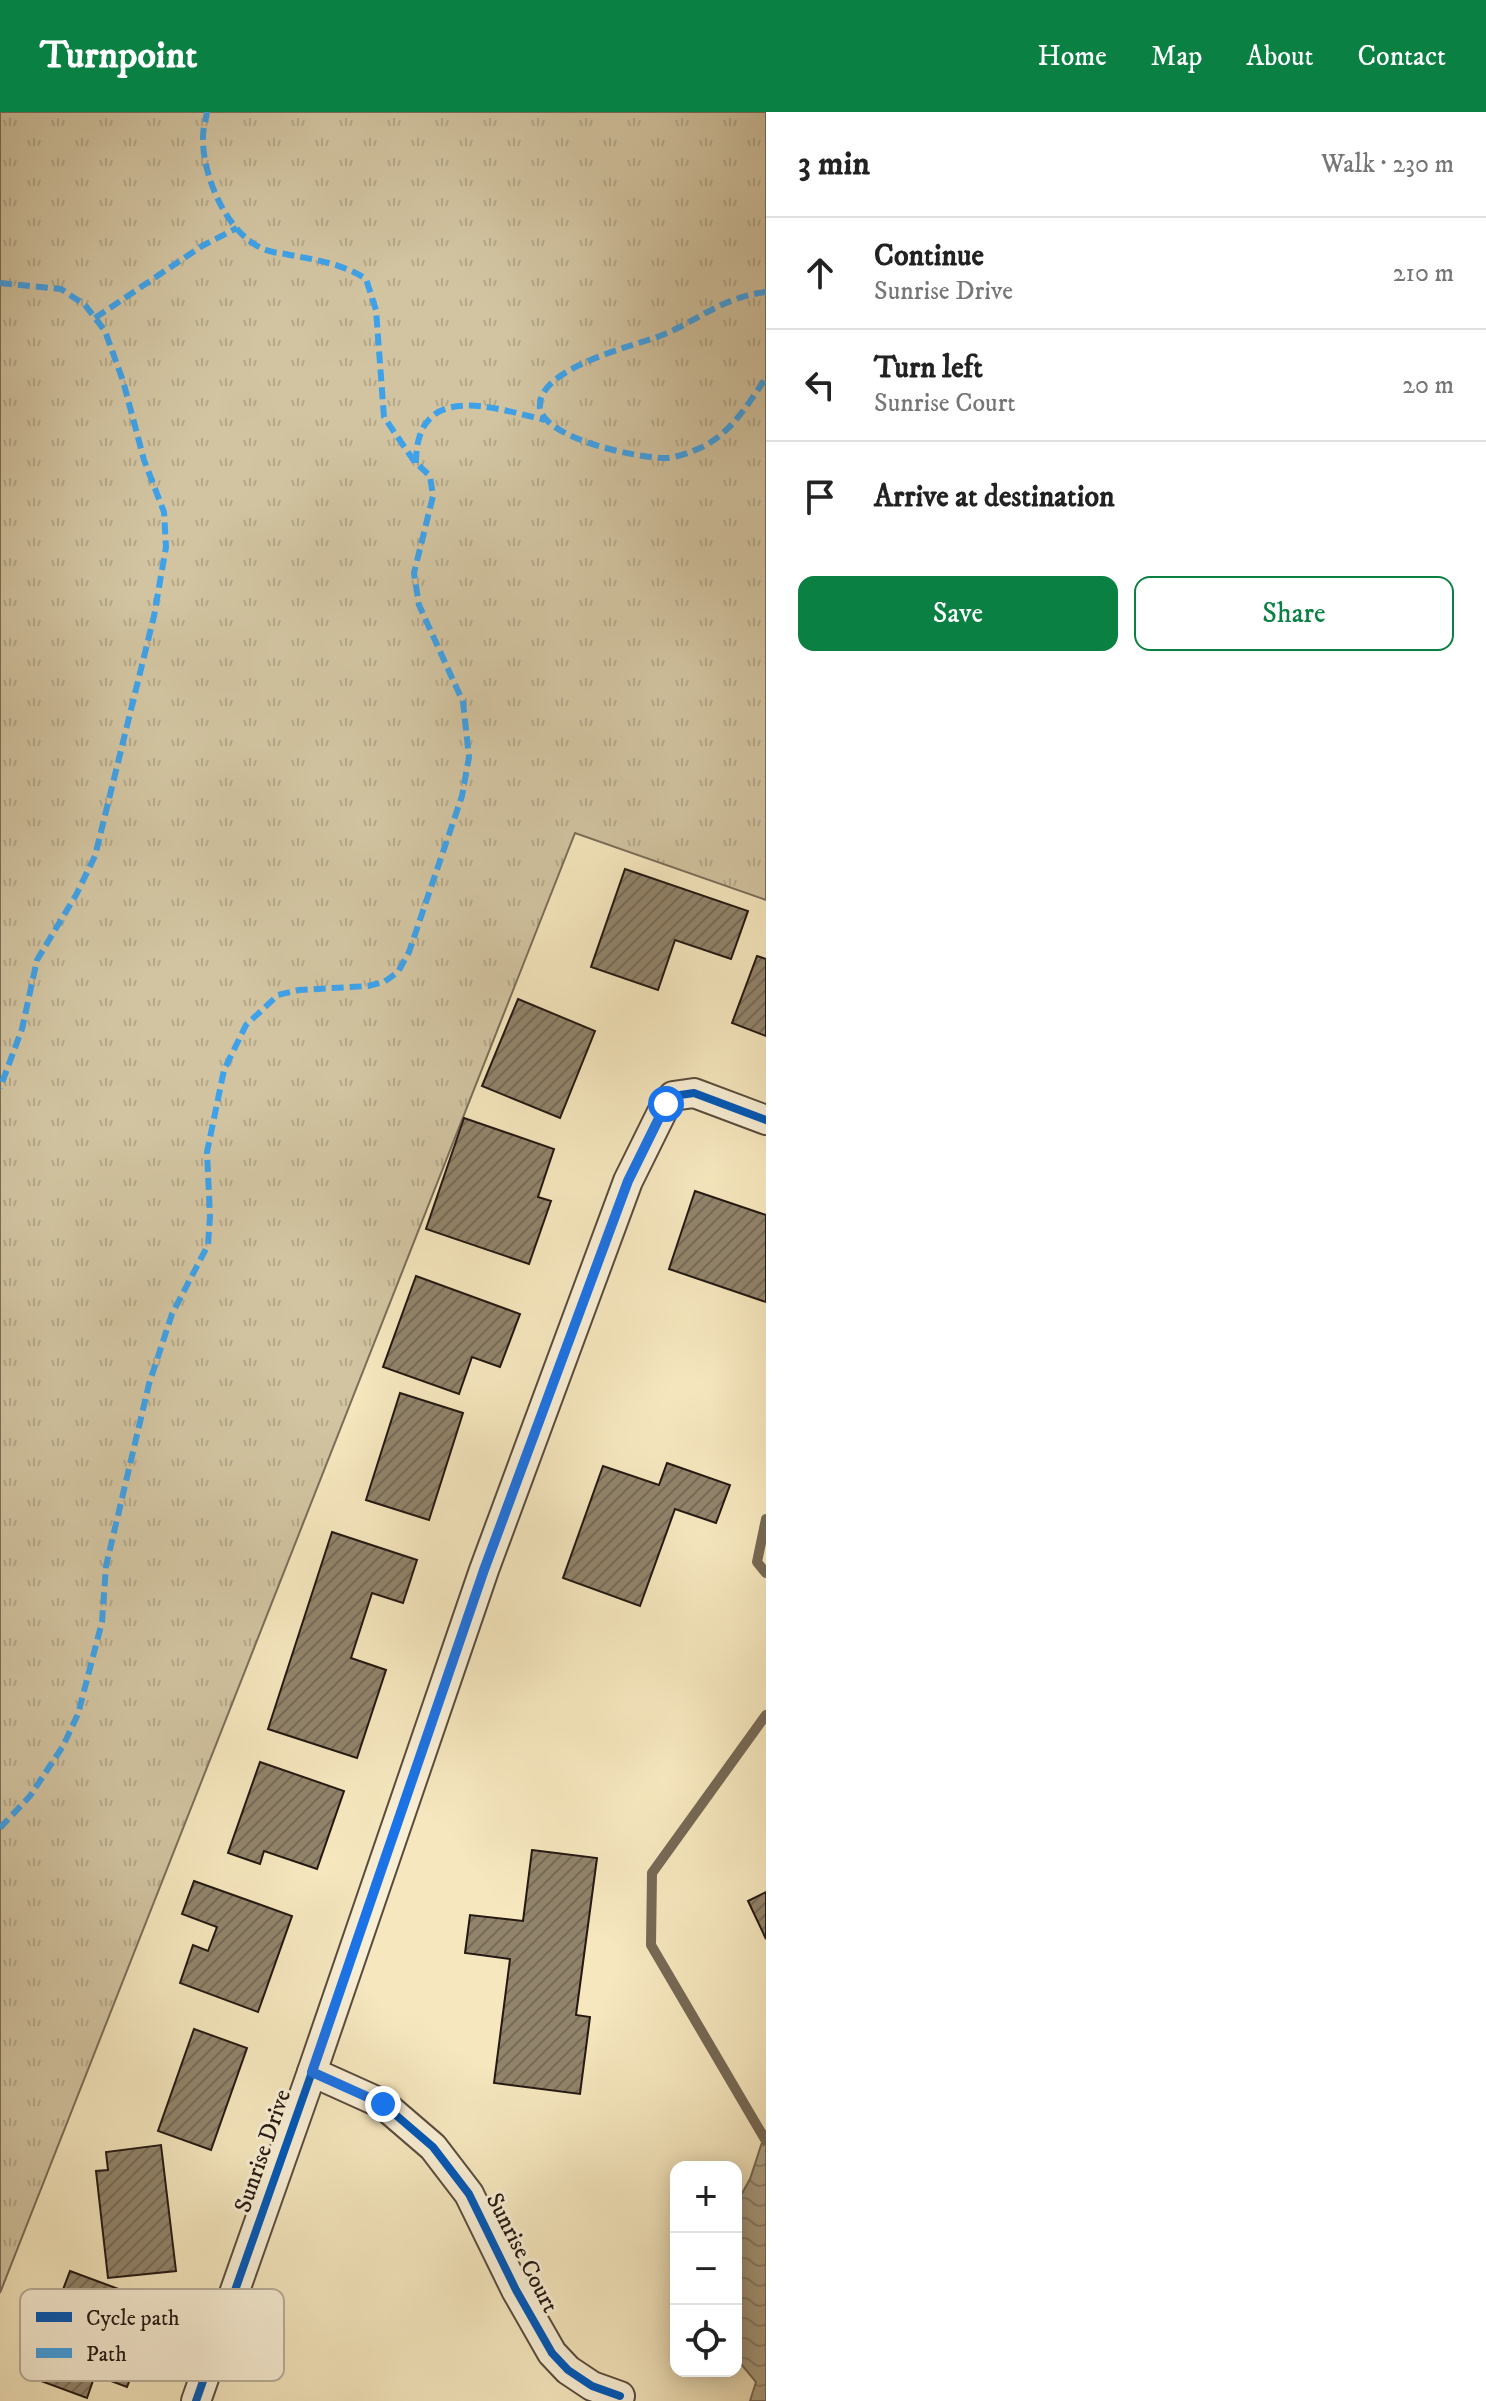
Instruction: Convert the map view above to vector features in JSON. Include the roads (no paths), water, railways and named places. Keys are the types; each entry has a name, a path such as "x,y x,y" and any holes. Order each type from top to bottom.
{"street":[{"name":"Sunrise Drive","path":"235,2289 484,1570 628,1181 666,1104 673,1096 694,1093 766,1120"},
{"name":"Sunrise Court","path":"312,2072 383,2104 433,2147 469,2194 516,2290 552,2353 568,2370 592,2386 620,2396"},
{"name":"Sunrise Drive","path":"196,2401 203,2381"}],"water":[{"path":"766,2130 766,2401 750,2401 756,2382 742,2365 742,2193 750,2179"}],"waterway":[{"path":"766,1519 757,1562 766,1573"},
{"path":"766,1715 652,1873 651,1945 766,2141"}]}
